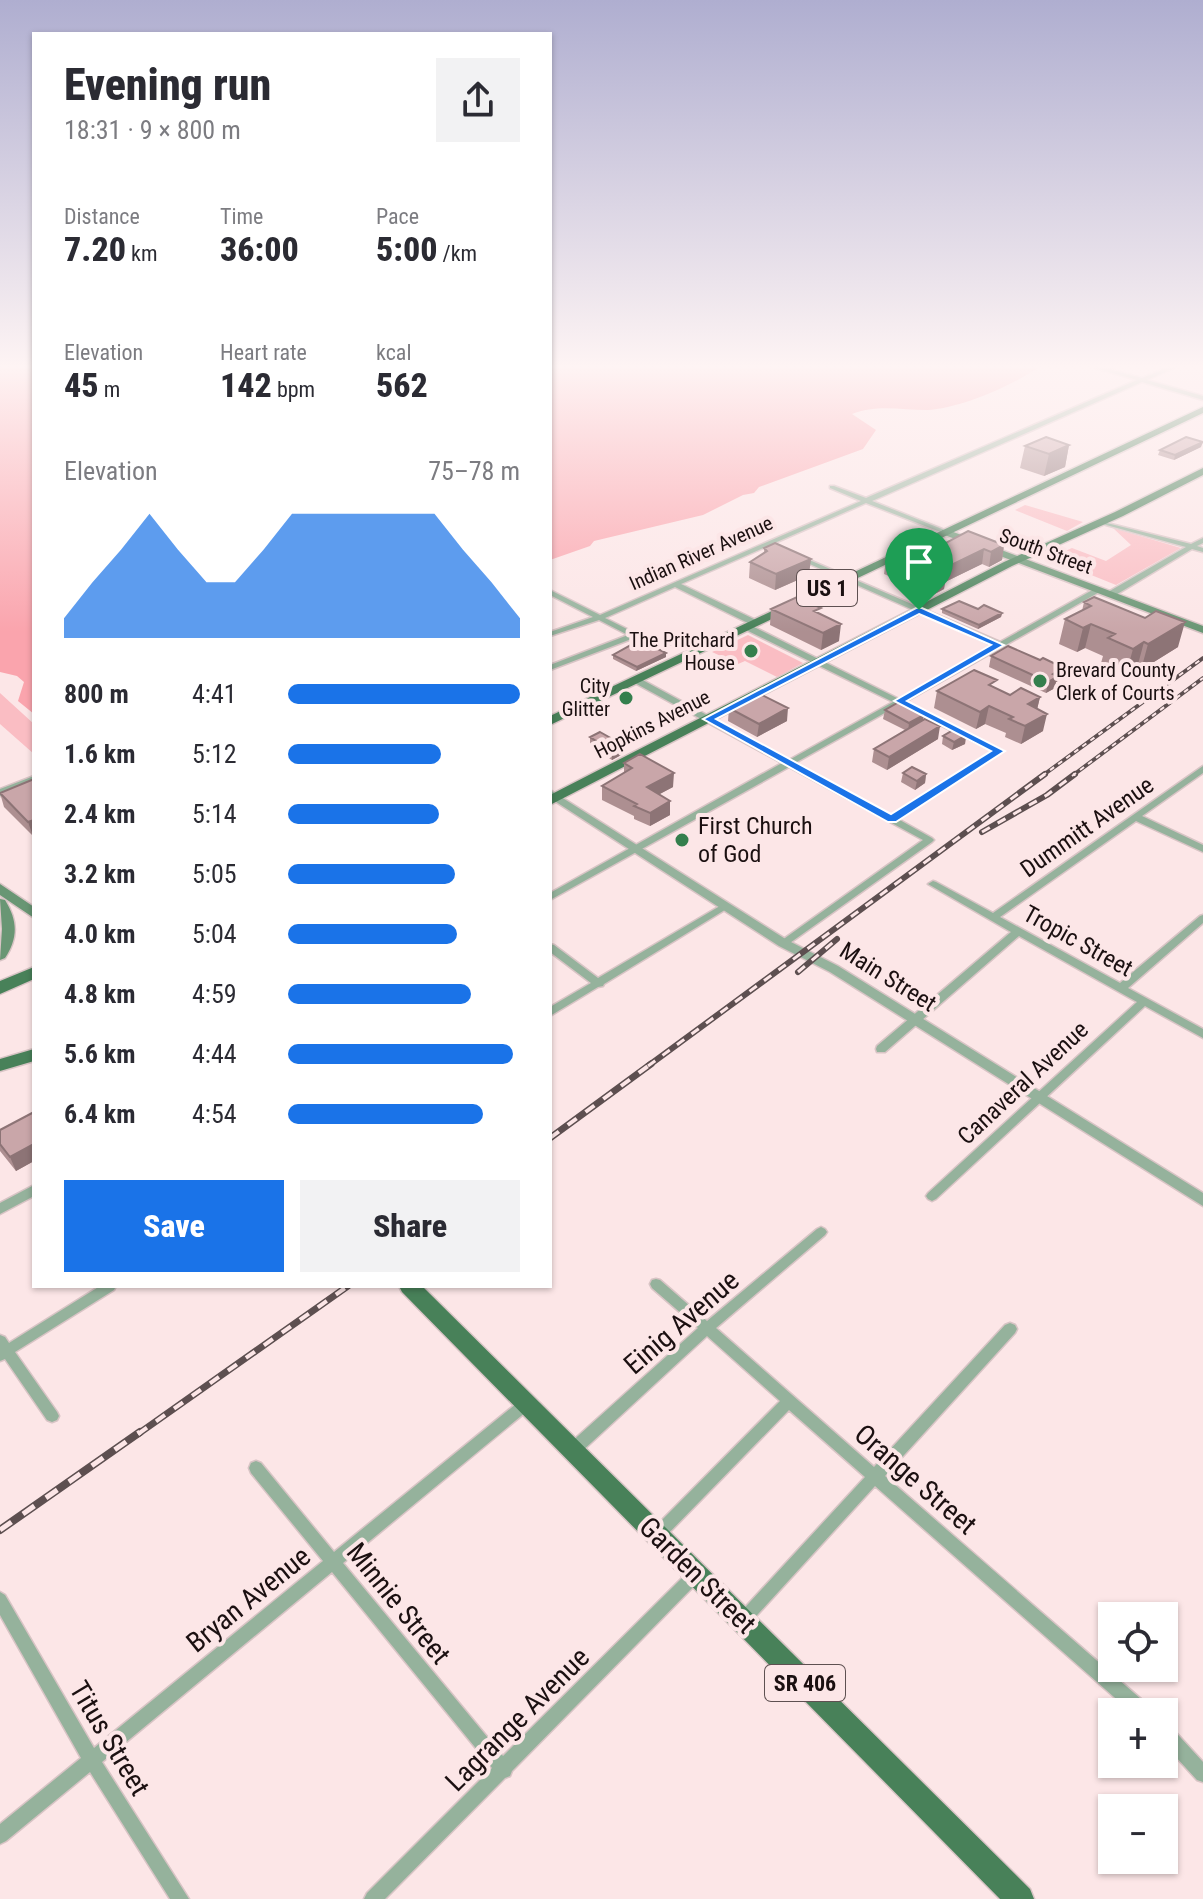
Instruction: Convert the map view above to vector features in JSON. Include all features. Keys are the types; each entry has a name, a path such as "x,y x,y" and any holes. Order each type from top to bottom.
{"main road":[{"name":"US 1","path":"552,720 1107,456"},
{"name":"Hopkins Avenue","path":"552,797 1016,560 1203,471"},
{"name":"South Street","path":"945,532 1203,630"},
{"path":"1044,548 1040,560 1067,577"},
{"path":"0,890 32,912"},
{"path":"0,903 10,919 8,945 0,955"},
{"path":"0,988 32,973"},
{"path":"0,1065 32,1056"},
{"name":"Garden Street","path":"411,1288 743,1620 1008,1895"}],"street":[{"name":"Indian River Avenue","path":"552,633 598,618 970,456"},
{"name":"South Street","path":"832,487 945,532"},
{"path":"1101,522 1203,550"},
{"path":"1111,594 1203,540"},
{"path":"767,543 999,645"},
{"path":"675,584 819,662 999,751 892,819"},
{"path":"552,896 1099,590"},
{"path":"552,593 632,636 665,644 709,645"},
{"path":"552,667 632,636"},
{"path":"636,680 929,840 783,943"},
{"name":"Dummitt Avenue","path":"994,917 1203,769"},
{"path":"0,793 32,780"},
{"name":"Main Street","path":"552,797 783,943 834,969 1203,1200"},
{"path":"1136,817 1203,849"},
{"name":"Tropic Street","path":"933,884 1203,1034"},
{"path":"552,1011 725,906"},
{"path":"1121,988 1203,918"},
{"path":"881,1049 1018,931"},
{"path":"552,949 599,984"},
{"name":"Canaveral Avenue","path":"932,1196 1144,1001"},
{"path":"0,1209 32,1191"},
{"name":"Einig Avenue","path":"574,1449 707,1328 821,1232"},
{"name":"Orange Street","path":"656,1284 1127,1698"},
{"path":"52,1416 2,1349 107,1288"},
{"path":"743,1620 1010,1329"},
{"path":"658,1534 789,1401"},
{"name":"Bryan Avenue","path":"0,1835 527,1403"},
{"name":"Minnie Street","path":"256,1468 504,1770"},
{"name":"Lagrange Avenue","path":"373,1899 696,1574"},
{"name":"Titus Street","path":"0,1600 91,1759 180,1899"},
{"path":"1178,1747 1203,1774"}],"shaded area":[{"path":"0,456 32,456 32,712 18,701 24,682 17,676 0,672"},
{"path":"552,456 845,456 759,487 754,493 743,495 703,515 594,541 590,546 552,559"},
{"path":"1025,505 1083,522 1067,531 1015,510"},
{"path":"1113,528 1181,548 1116,585 1049,558 1072,548 1106,561 1131,545"},
{"path":"748,635 803,663 777,677 745,661 738,664 712,652"},
{"path":"0,693 32,722 32,752 0,724"}],"building":[{"path":"968,531 1004,545 991,552 984,549 939,571 947,574 930,583 916,577 922,574 886,559 900,552 916,559"},
{"path":"775,543 811,559 776,574 750,562 767,551 764,548"},
{"path":"797,597 821,608 814,611 841,624 823,633 771,609"},
{"path":"1094,597 1145,618 1156,611 1185,622 1148,644 1144,642 1133,649 1108,638 1115,634 1091,624 1083,628 1065,619 1091,606 1084,602"},
{"path":"959,601 978,609 984,605 1002,613 979,625 942,609"},
{"path":"640,640 666,653 637,667 613,655"},
{"path":"1008,646 1064,668 1053,674 1058,676 1048,682 991,656"},
{"path":"974,670 997,680 989,685 1010,695 1021,688 1040,697 1028,704 1047,714 1025,726 989,706 980,712 937,691"},
{"path":"758,693 788,708 759,724 729,708"},
{"path":"899,702 924,715 909,723 885,710"},
{"path":"925,719 940,726 889,757 874,749"},
{"path":"955,729 966,735 954,742 943,736"},
{"path":"600,732 623,745 612,751 590,737"},
{"path":"640,754 674,773 647,787 670,801 650,813 602,786 632,768 624,763"},
{"path":"912,767 926,774 917,781 903,773"},
{"path":"32,780 32,821 28,822 0,793"},
{"path":"32,1113 32,1145 10,1157 0,1144 0,1130"}],"railway":[{"path":"1042,776 1203,658"},
{"path":"1072,776 1203,678"},
{"path":"648,1066 1045,774"},
{"path":"982,832 1047,795 1075,774"},
{"path":"798,972 837,939"},
{"path":"552,1137 651,1064"},
{"path":"138,1434 345,1288"},
{"path":"0,1530 140,1432"}],"place":[{"name":"The Pritchard House","path":"751,651"},
{"name":"Brevard County Clerk of Courts","path":"1040,681"},
{"name":"City Glitter","path":"626,698"},
{"name":"First Church of God","path":"682,840"}],"route":[{"path":"919,610 999,645 899,701 999,751 892,819 708,719 907,617 919,610"}]}
